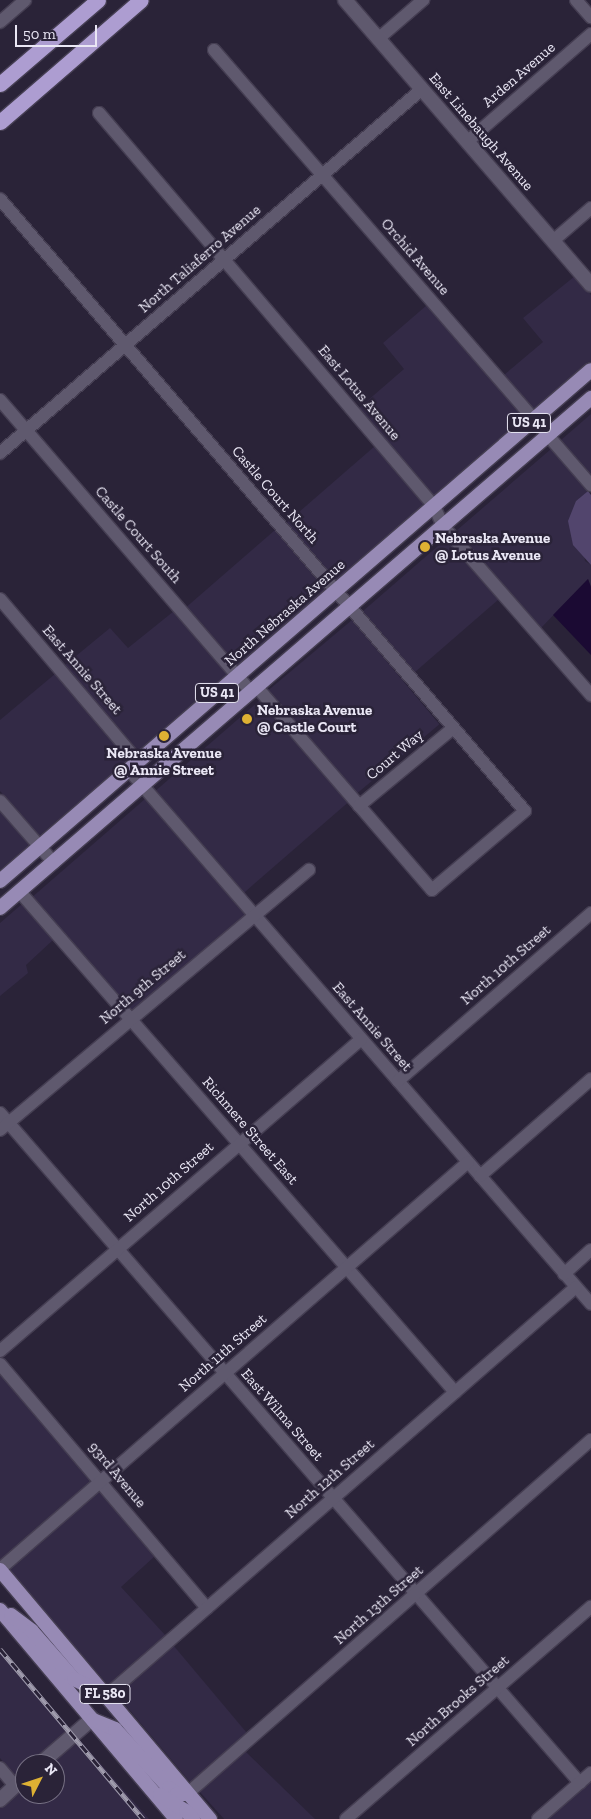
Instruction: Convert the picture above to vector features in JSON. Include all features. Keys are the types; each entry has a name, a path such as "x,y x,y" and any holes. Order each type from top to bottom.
{"highway":[{"path":"0,84 98,0"},
{"path":"0,122 141,0"}],"main road":[{"name":"North Nebraska Avenue","path":"0,881 591,370"},
{"name":"US 41","path":"0,908 591,398"},
{"name":"FL 580","path":"0,1569 187,1794 210,1819"},
{"name":"FL 580","path":"0,1609 176,1819"},
{"path":"0,1609 32,1630 74,1679 106,1696"},
{"path":"92,1719 115,1729 169,1788 177,1794 187,1794"},
{"path":"153,1792 182,1808 193,1819"}],"street":[{"path":"0,22 25,0"},
{"name":"East Linebaugh Avenue","path":"345,0 591,285"},
{"path":"378,39 423,0"},
{"path":"576,0 591,17"},
{"name":"Arden Avenue","path":"468,141 591,34"},
{"name":"Orchid Avenue","path":"214,50 591,485"},
{"name":"North Taliaferro Avenue","path":"0,454 422,89"},
{"name":"East Lotus Avenue","path":"99,113 434,506 443,526 591,695"},
{"name":"Castle Court North","path":"0,200 336,590 452,729 525,811 432,890"},
{"path":"554,240 591,208"},
{"name":"Castle Court South","path":"0,400 237,675 254,690 432,890"},
{"name":"East Annie Street","path":"0,599 133,766 143,786 591,1304"},
{"name":"Court Way","path":"359,806 452,729"},
{"path":"0,800 54,863"},
{"name":"North 9th Street","path":"3,1122 309,870"},
{"name":"Richmere Street East","path":"20,892 455,1392"},
{"name":"North 10th Street","path":"398,1081 591,913"},
{"name":"North 10th Street","path":"0,1351 239,1142 361,1039"},
{"path":"480,1176 591,1079"},
{"name":"East Wilma Street","path":"3,1122 116,1249 580,1783"},
{"name":"North 11th Street","path":"0,1569 468,1162"},
{"path":"564,1274 591,1250"},
{"name":"North 12th Street","path":"106,1696 576,1287"},
{"name":"93rd Avenue","path":"0,1364 102,1481 207,1608"},
{"name":"North 13th Street","path":"187,1794 591,1440"},
{"name":"North Brooks Street","path":"346,1819 591,1607"},
{"path":"52,1754 92,1719"},
{"path":"0,1768 15,1778"},
{"path":"538,1819 591,1773"},
{"path":"0,1800 15,1786"}],"shaded area":[{"path":"575,276 591,295 591,363 535,411 504,375 543,342 523,318"},
{"path":"427,305 525,419 435,497 359,408 404,369 383,343"},
{"path":"591,414 591,475 561,440"},
{"path":"375,446 426,505 338,582 287,523"},
{"path":"551,449 588,491 576,501 585,561 591,565 591,587 588,579 541,628 456,531"},
{"path":"588,491 591,495 591,565 573,545 568,521 576,501"},
{"path":"275,530 327,590 239,666 187,607"},
{"path":"446,539 498,599 415,672 362,612"},
{"path":"588,579 591,587 591,655 553,615"},
{"path":"174,611 228,675 138,752 65,665 110,628 128,648"},
{"path":"352,620 439,724 355,795 268,691"},
{"path":"55,674 129,760 39,836 0,791 0,720"},
{"path":"260,700 349,802 244,892 156,791"},
{"path":"145,799 245,914 133,1012 33,897"},
{"path":"0,810 29,845 0,870"},
{"path":"22,904 53,940 26,965 28,973 0,996 0,923"},
{"path":"0,1374 93,1481 1,1561 0,1559"},
{"path":"100,1490 155,1556 121,1587 166,1636 109,1686 8,1569"},
{"path":"173,1645 248,1734 190,1782 116,1693"},
{"path":"0,1648 71,1729 42,1754 15,1754 15,1776 0,1758"},
{"path":"78,1738 149,1819 0,1819 0,1807 15,1794 15,1804 65,1804 65,1754 60,1754"},
{"path":"245,1751 315,1819 224,1819 199,1791"},
{"path":"591,1781 591,1819 547,1819"}],"railway":[{"path":"0,1649 143,1819"}],"place":[{"name":"Nebraska Avenue @ Lotus Avenue","path":"425,547"},
{"name":"Nebraska Avenue @ Castle Court","path":"247,719"},
{"name":"Nebraska Avenue @ Annie Street","path":"164,736"}]}
